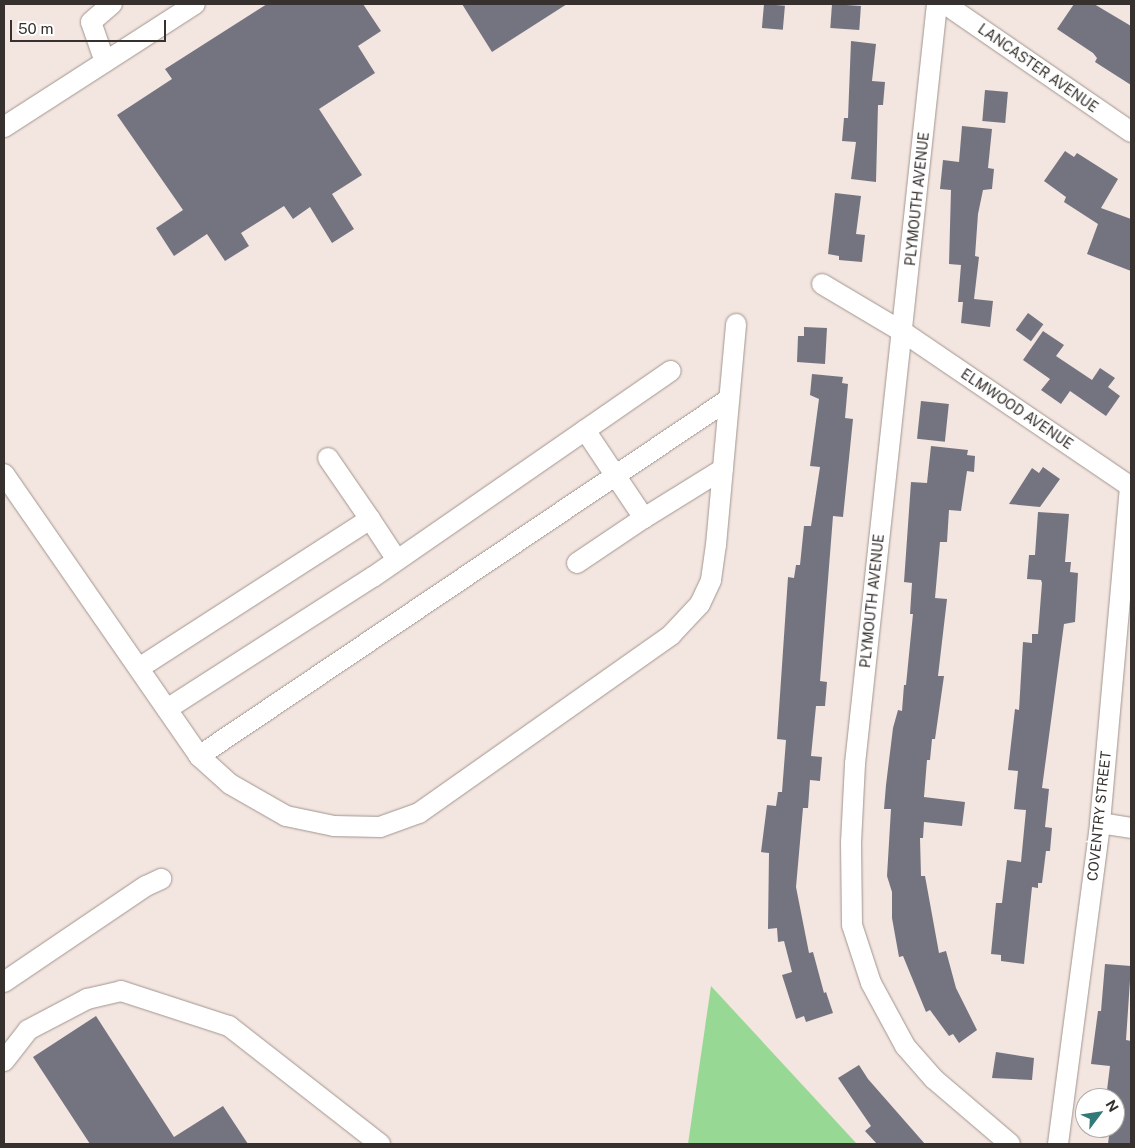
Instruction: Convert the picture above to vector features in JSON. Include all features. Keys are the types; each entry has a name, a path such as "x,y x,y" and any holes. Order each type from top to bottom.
{"street":[{"path":"105,62 91,22 112,4"},
{"name":"PLYMOUTH AVENUE","path":"937,4 855,764 851,842 852,925 871,983 905,1046 934,1079 1010,1144"},
{"name":"LANCASTER AVENUE","path":"945,4 1131,132"},
{"path":"4,127 105,62 181,7"},
{"name":"ELMWOOD AVENUE","path":"822,284 903,332 1131,486"},
{"path":"4,474 200,756 230,784 286,816 334,826 380,827 419,813 671,634 700,604 711,580 736,324"},
{"path":"167,710 398,560 671,371"},
{"path":"200,756 729,399"},
{"path":"585,430 644,518"},
{"path":"328,458 398,560"},
{"path":"577,563 644,518 723,469"},
{"name":"COVENTRY STREET","path":"1058,1144 1100,823 1131,486"},
{"path":"139,668 370,519"},
{"path":"1100,823 1131,828"},
{"path":"4,982 146,886 162,879"},
{"path":"4,1061 28,1030 87,999 121,991 229,1026 380,1144"}],"green space":[{"path":"711,986 857,1144 688,1144"}],"building":[{"path":"267,4 363,4 381,31 358,46 375,73 319,109 362,175 332,194 354,229 332,243 310,207 293,219 284,206 241,233 249,246 225,261 207,234 174,256 156,228 183,210 117,115 172,79 165,69"},
{"path":"462,4 567,4 492,52"},
{"path":"764,4 785,6 783,30 762,28"},
{"path":"832,4 861,6 859,30 830,28"},
{"path":"1074,4 1094,4 1131,26 1131,85 1095,62 1097,58 1093,53 1057,29"},
{"path":"851,41 876,44 872,81 885,82 883,105 878,105 876,182 851,179 856,142 842,141 844,118 848,118"},
{"path":"985,90 1008,92 1005,123 982,121"},
{"path":"962,126 992,129 988,168 994,169 992,189 983,190 978,214 975,256 979,257 974,299 993,301 990,327 961,323 963,302 958,302 961,265 949,264 951,190 940,189 943,160 959,162"},
{"path":"1065,151 1074,157 1077,153 1118,179 1101,208 1131,219 1131,271 1087,254 1098,224 1064,202 1066,197 1044,181"},
{"path":"835,193 861,196 856,234 865,235 862,262 839,260 839,256 828,254"},
{"path":"1028,313 1043,324 1031,341 1016,330"},
{"path":"804,327 827,328 825,364 797,362 798,336 804,336"},
{"path":"1043,331 1064,345 1056,356 1092,380 1100,368 1115,378 1108,387 1120,396 1106,416 1070,391 1061,404 1041,390 1050,379 1023,360"},
{"path":"812,374 843,377 842,383 848,384 845,418 853,419 843,517 833,516 820,681 827,682 825,706 816,706 811,756 822,757 820,781 810,780 808,808 803,808 796,887 809,953 813,952 824,993 826,992 833,1013 806,1022 804,1016 796,1019 782,975 792,972 784,941 778,942 777,928 768,929 769,853 761,852 767,805 776,806 778,792 782,792 786,740 777,739 788,577 794,578 796,565 800,565 804,526 811,526 820,467 810,466 819,399 810,395"},
{"path":"921,401 949,404 945,442 917,439"},
{"path":"931,446 968,450 967,455 975,456 974,472 967,471 961,511 949,510 947,542 940,542 935,598 947,599 938,676 944,676 935,739 932,739 930,760 927,760 924,797 965,802 962,826 924,822 923,838 920,838 921,876 925,876 939,953 946,951 956,988 977,1030 959,1043 953,1034 949,1036 930,1010 926,1012 903,956 899,957 892,918 892,892 887,876 891,809 884,809 886,785 893,728 898,710 902,711 913,614 910,614 912,583 904,582 911,482 927,483"},
{"path":"1043,467 1060,479 1040,507 1009,504 1032,468 1039,473"},
{"path":"1038,512 1069,514 1065,562 1071,562 1070,572 1078,573 1075,622 1064,624 1042,788 1049,789 1045,827 1052,828 1050,851 1046,851 1042,883 1038,883 1038,888 1032,887 1024,964 1001,961 1001,955 991,954 996,903 1002,903 1007,860 1021,862 1026,810 1014,809 1018,771 1008,770 1015,709 1019,710 1023,642 1032,643 1032,634 1038,634 1042,583 1041,580 1027,579 1029,555 1035,555"},
{"path":"1105,964 1131,966 1126,1040 1131,1041 1131,1144 1108,1144 1109,1138 1125,1138 1125,1088 1107,1088 1110,1066 1091,1064 1098,1011 1101,1011"},
{"path":"96,1016 174,1137 223,1106 248,1144 90,1144 33,1057"},
{"path":"996,1052 1034,1058 1032,1080 992,1078"},
{"path":"859,1065 868,1079 925,1144 877,1144 865,1131 871,1126 838,1078"}]}
